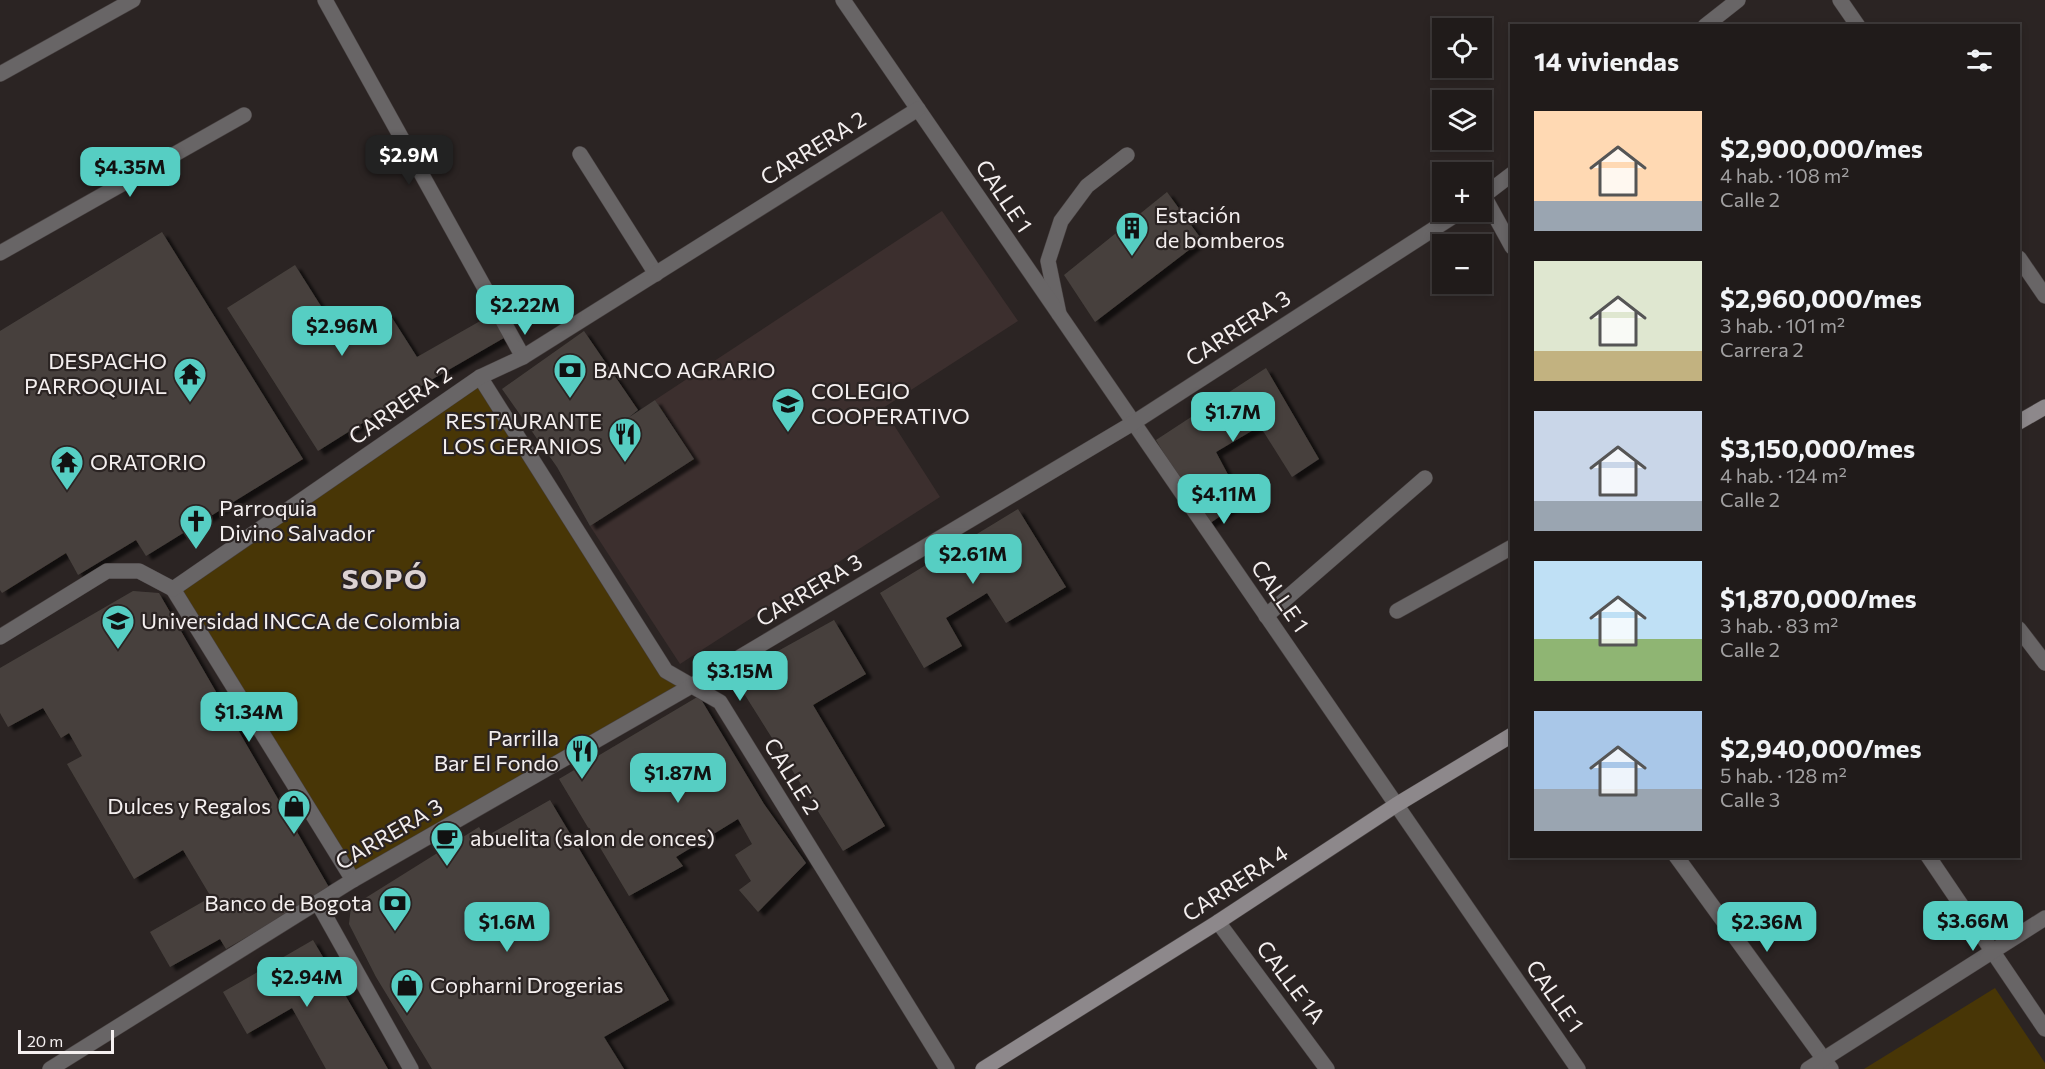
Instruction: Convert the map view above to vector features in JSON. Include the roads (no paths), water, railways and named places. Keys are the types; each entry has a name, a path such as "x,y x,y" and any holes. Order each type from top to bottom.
{"main road":[{"path":"2020,421 2045,407"},
{"name":"CARRERA 4","path":"983,1069 1218,921 1396,805 1510,736"}],"street":[{"path":"0,74 133,0"},
{"path":"325,0 523,357"},
{"name":"CALLE 1","path":"843,0 1578,1069"},
{"path":"1708,24 1738,0"},
{"path":"1840,0 1857,24"},
{"name":"CARRERA 2","path":"173,589 480,377 523,357 918,109"},
{"path":"0,253 244,115"},
{"path":"580,154 656,274"},
{"path":"1059,314 1048,261 1061,221 1087,186 1127,155"},
{"path":"1492,190 1510,176"},
{"path":"1492,213 1510,244"},
{"name":"CARRERA 3","path":"50,1069 353,880 693,685 1133,423 1445,222"},
{"path":"2020,259 2045,296"},
{"name":"CALLE 2","path":"480,377 666,671 720,702 946,1069"},
{"path":"1266,616 1425,478"},
{"path":"1397,611 1510,548"},
{"path":"0,637 107,571 138,571 173,589 353,880"},
{"path":"2020,630 2045,663"},
{"path":"1677,858 1828,1064"},
{"path":"1929,858 2045,1029"},
{"path":"318,903 411,1069"},
{"path":"1808,1069 1828,1064 2045,918"},
{"name":"CALLE 1A","path":"1218,921 1328,1069"}],"place":[{"name":"Estación de bomberos","path":"1132,257"},
{"name":"BANCO AGRARIO","path":"570,399"},
{"name":"DESPACHO PARROQUIAL","path":"190,403"},
{"name":"COLEGIO COOPERATIVO","path":"788,433"},
{"name":"RESTAURANTE LOS GERANIOS","path":"625,463"},
{"name":"ORATORIO","path":"67,491"},
{"name":"Parroquia Divino Salvador","path":"196,550"},
{"name":"Universidad INCCA de Colombia","path":"118,650"},
{"name":"Parrilla Bar El Fondo","path":"582,780"},
{"name":"Dulces y Regalos","path":"294,835"},
{"name":"abuelita (salon de onces)","path":"447,867"},
{"name":"Banco de Bogota","path":"395,932"},
{"name":"Copharni Drogerias","path":"407,1014"}],"district":[{"name":"SOPÓ","path":"385,579"}]}
